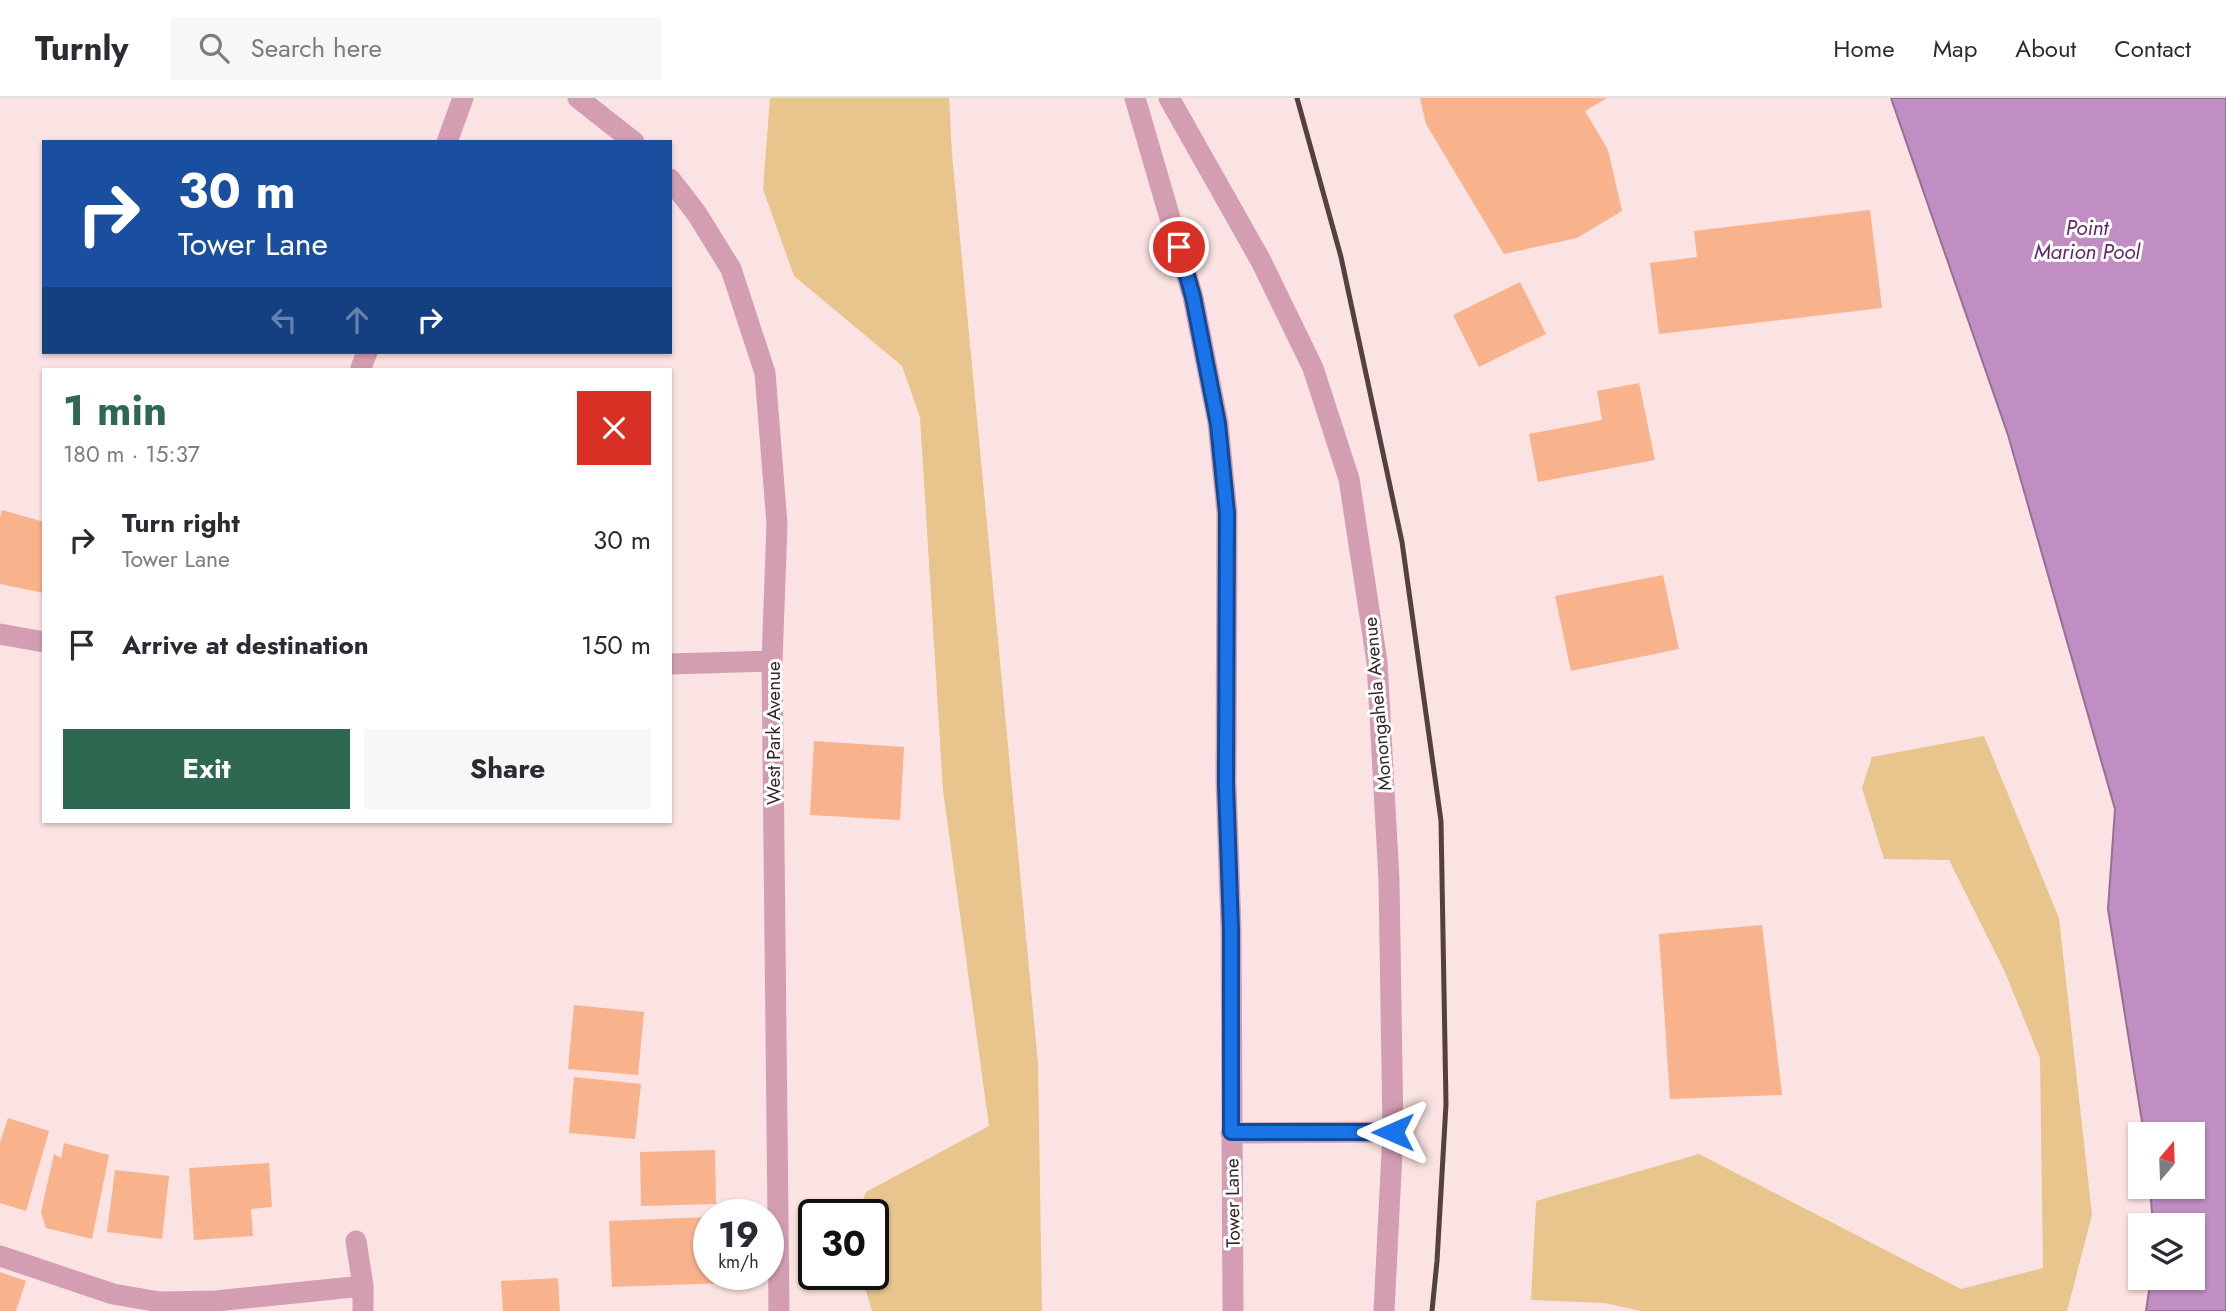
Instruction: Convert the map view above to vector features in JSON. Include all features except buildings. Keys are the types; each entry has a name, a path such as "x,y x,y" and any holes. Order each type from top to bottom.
{"street":[{"path":"448,140 463,98"},
{"path":"578,98 631,140"},
{"name":"Tower Lane","path":"1135,98 1193,297 1218,424 1227,513 1226,783 1231,929 1233,1311"},
{"name":"Monongahela Avenue","path":"1169,98 1261,261 1313,368 1349,479 1377,662 1389,880 1393,1132 1384,1311"},
{"name":"West Park Avenue","path":"672,182 697,214 731,269 765,373 777,524 772,662 779,1311"},
{"path":"0,634 42,642"},
{"path":"672,664 772,662"},
{"path":"1231,1132 1393,1132"},
{"path":"356,1241 363,1286 363,1311"},
{"path":"0,1256 113,1294 160,1302 216,1301 363,1286"}],"shaded area":[{"path":"770,98 949,98 952,154 1038,1063 1042,1311 872,1311 866,1290 889,1290 889,1199 863,1199 866,1192 989,1126 943,790 920,417 902,366 794,276 763,189"},
{"path":"1984,736 2059,918 2092,1215 2067,1311 1641,1311 1605,1303 1531,1300 1536,1201 1699,1154 1961,1289 2043,1268 2040,1058 2004,970 1949,860 1884,859 1862,788 1872,757"}],"water":[{"name":"Point Marion Pool","path":"1891,98 2226,98 2226,1311 2146,1311 2149,1290 2205,1290 2205,1213 2152,1213 2151,1199 2205,1199 2205,1122 2142,1122 2108,909 2115,809 2008,435"}],"railway":[{"path":"1297,98 1341,257 1402,542 1441,821 1446,1104 1432,1311"}],"route":[{"path":"1179,247 1193,297 1218,424 1227,513 1226,783 1231,929 1231,1132 1393,1132"}]}
